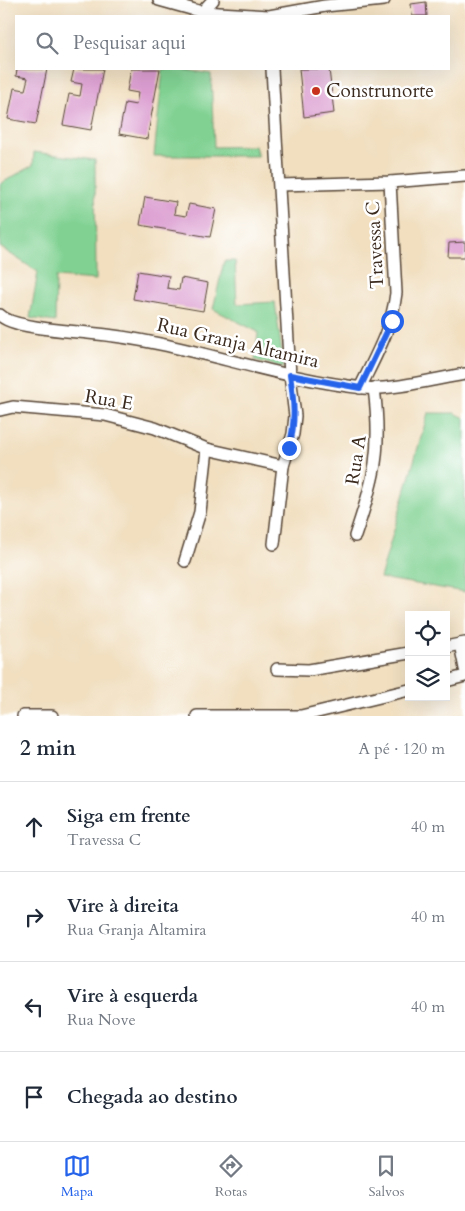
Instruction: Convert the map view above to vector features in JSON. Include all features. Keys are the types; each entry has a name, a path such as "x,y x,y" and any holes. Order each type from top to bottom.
{"street":[{"path":"159,0 202,12 252,15"},
{"path":"202,12 213,0"},
{"path":"273,15 326,3 384,0"},
{"path":"272,70 290,375 295,416 293,434 283,466 274,544"},
{"path":"280,185 390,182 465,176"},
{"name":"Travessa C","path":"360,388 387,331 394,308 396,293 390,182"},
{"name":"Rua Granja Altamira","path":"2,317 32,326 153,341 290,375 360,388 374,388 465,374"},
{"name":"Rua A","path":"355,536 373,484 378,448 374,388"},
{"name":"Rua E","path":"0,410 13,407 105,415 156,428 207,449 283,466"},
{"path":"185,561 200,512 207,449"},
{"path":"462,644 465,669"},
{"path":"277,669 308,670 405,654"},
{"path":"450,680 465,676"},
{"path":"197,716 302,716 405,691"},
{"path":"23,716 52,716"}],"green space":[{"path":"163,70 186,70 211,74 214,147 255,146 258,156 154,156"},
{"path":"34,152 95,160 96,280 56,277 55,322 30,318 38,272 0,247 0,184 33,165"},
{"path":"224,261 235,261 237,304 275,302 284,368 255,360 258,332 213,309"},
{"path":"428,413 455,413 465,418 465,592 380,578"}],"building":[{"path":"426,2 427,15 412,15 411,4"},
{"path":"17,70 47,70 36,124 8,119 14,88 25,90 28,78 16,76"},
{"path":"74,70 103,70 91,130 63,125 69,94 80,96 82,84 71,82"},
{"path":"131,70 160,70 147,139 119,134 125,103 136,105 138,93 127,91"},
{"name":"Construnorte","path":"299,70 329,70 334,113 304,117"},
{"path":"145,197 176,202 174,214 186,216 189,204 216,209 210,237 140,225"},
{"path":"465,242 465,257 448,257 449,243"},
{"path":"138,271 169,276 167,288 179,290 181,278 208,283 203,311 133,299"}],"place":[{"name":"Construnorte","path":"316,91"}],"route":[{"path":"289,448 295,416 290,375 360,388 392,321"}]}
